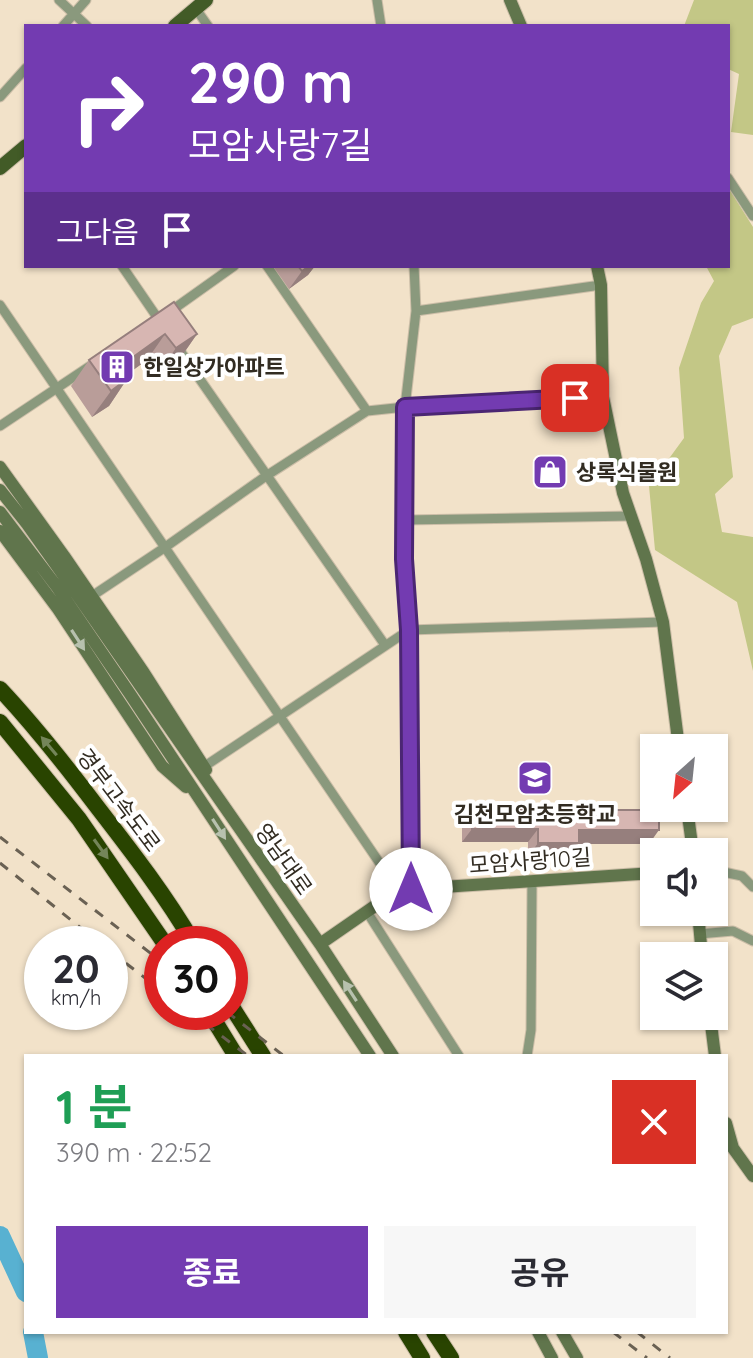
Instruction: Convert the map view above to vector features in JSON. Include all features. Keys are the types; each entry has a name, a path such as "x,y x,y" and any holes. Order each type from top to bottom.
{"highway":[{"name":"경부고속도로","path":"0,689 120,835 184,926"},
{"name":"경부고속도로","path":"0,722 79,819 153,926"},
{"path":"220,1030 235,1054"},
{"path":"246,1030 262,1054"},
{"path":"407,1334 422,1358"},
{"path":"435,1334 451,1358"}],"main road":[{"path":"510,0 520,24"},
{"path":"177,24 201,4"},
{"path":"0,168 24,148"},
{"path":"597,268 601,285 603,397 623,493 646,559 663,622 677,734"},
{"path":"0,467 92,596 205,766 213,792"},
{"path":"0,490 27,524 135,691"},
{"path":"0,512 135,691"},
{"path":"0,531 58,609 162,766 198,797"},
{"name":"영남대로","path":"135,691 213,792 320,944 392,1054"},
{"name":"영남대로","path":"135,691 198,797 369,1054"},
{"name":"모암사랑10길","path":"404,889 640,874"},
{"path":"320,944 404,889"},
{"path":"699,926 700,942"},
{"path":"712,1030 715,1054"},
{"path":"728,1130 733,1148 753,1176"},
{"path":"539,1334 552,1358"},
{"path":"563,1334 577,1358"}],"street":[{"path":"59,0 85,24"},
{"path":"65,24 86,0"},
{"path":"377,0 380,24"},
{"path":"201,4 207,24"},
{"path":"0,97 24,70"},
{"path":"730,181 753,216"},
{"path":"123,268 385,645"},
{"path":"146,328 231,268"},
{"path":"268,268 367,411"},
{"path":"404,889 409,630 404,559 405,407 416,311 414,268"},
{"path":"416,311 601,285"},
{"path":"0,305 280,717 404,889"},
{"path":"0,426 95,363"},
{"path":"92,596 266,476 367,411 603,397"},
{"path":"405,520 631,516"},
{"path":"205,766 409,630 663,622"},
{"path":"728,873 742,876 753,887"},
{"path":"527,1054 531,1030 532,881"},
{"path":"367,912 458,1054"},
{"path":"699,934 733,931 753,941"}],"green space":[{"path":"694,0 753,0 753,135 731,132 739,74 730,70 730,24 685,24"},
{"path":"730,190 753,227 753,318 732,326 719,356 733,477 715,494 722,532 753,537 753,671 737,602 655,550 649,486 684,438 679,368 701,303 714,281 707,268 730,268"}],"building":[{"path":"174,302 197,334 176,348 165,334 118,368 127,379 111,391 89,360"},
{"path":"472,810 640,810 640,822 659,822 659,830 579,830 579,843 538,843 538,829 472,829"}],"waterway":[{"path":"0,1236 24,1288"},
{"path":"33,1334 38,1358"}],"railway":[{"path":"0,837 144,948"},
{"path":"0,863 79,926"},
{"path":"128,965 144,977"},
{"path":"248,1028 281,1054"},
{"path":"214,1030 245,1054"},
{"path":"616,1334 647,1358"},
{"path":"640,1334 670,1358"}],"place":[{"name":"한일상가아파트","path":"117,367"},
{"name":"상록식물원","path":"550,472"},
{"name":"김천모암초등학교","path":"535,778"}],"route":[{"path":"411,889 409,630 404,559 405,407 575,398"}]}
